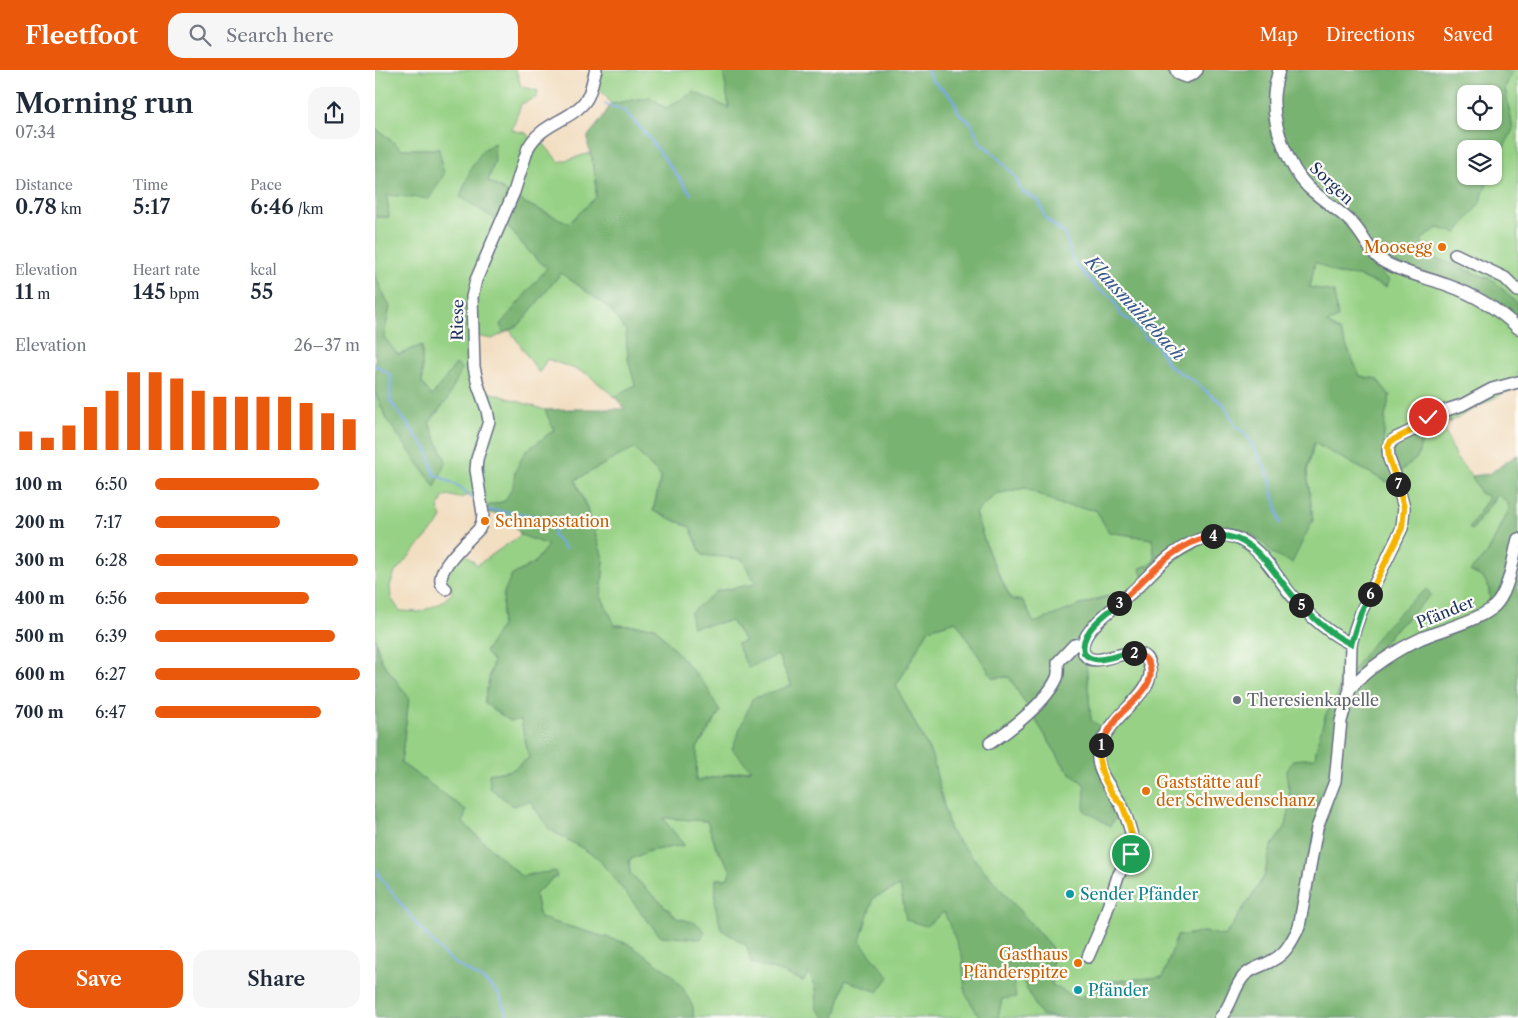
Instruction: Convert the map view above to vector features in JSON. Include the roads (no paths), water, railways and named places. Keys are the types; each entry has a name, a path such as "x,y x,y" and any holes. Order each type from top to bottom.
{"street":[{"name":"Riese","path":"446,589 440,580 444,567 479,529 483,514 477,459 489,421 487,410 477,385 474,367 472,297 476,280 513,192 531,142 540,132 575,111 585,101 593,86 596,70"},
{"path":"1176,70 1179,74 1186,77 1197,70"},
{"name":"Sorgen","path":"1279,70 1274,93 1275,115 1287,153 1295,170 1309,188 1353,224 1375,255 1386,263 1447,285 1476,298 1497,311 1518,328"},
{"path":"1455,254 1505,278 1518,291"},
{"name":"Pfänder","path":"1220,1018 1231,1003 1243,976 1275,960 1286,949 1299,927 1317,828 1335,781 1341,721 1350,689 1351,644 1361,612 1402,528 1403,501 1388,452 1391,441 1413,430 1434,414 1462,405 1491,389 1518,382"},
{"path":"1088,957 1103,922 1118,876 1135,846 1121,804 1112,792 1101,770 1099,751 1108,731 1118,717 1147,685 1151,669 1146,658 1136,653 1120,654 1101,660 1090,659 1084,653 1083,644 1086,634 1169,557 1192,542 1221,535 1243,541 1254,548 1293,597 1315,620 1351,644"},
{"name":"Pfänder","path":"1350,689 1369,670 1403,648 1480,616 1493,608 1505,590 1518,539"},
{"path":"990,744 1010,730 1037,706 1058,676 1058,662 1074,645 1083,644"}],"waterway":[{"name":"Klausmühlebach","path":"927,70 932,80 953,98 958,112 971,123 981,144 990,150 1016,177 1021,191 1039,201 1046,219 1065,234 1073,261 1097,288 1112,297 1121,315 1132,322 1145,338 1156,344 1169,366 1197,383 1224,404 1236,427 1246,434 1269,476 1280,523"},
{"path":"605,104 625,111 647,135 691,194"},
{"path":"375,365 391,375 390,401 428,451 434,474 458,486 478,502"},
{"path":"489,510 541,517 558,522 553,535 566,549"},
{"path":"375,868 417,925 448,959 485,981 499,994 508,1018"}],"place":[{"name":"Moosegg","path":"1442,247"},
{"name":"Schnapsstation","path":"485,521"},
{"name":"Theresienkapelle","path":"1237,700"},
{"name":"Gaststätte auf der Schwedenschanz","path":"1146,791"},
{"name":"Sender Pfänder","path":"1070,894"},
{"name":"Gasthaus Pfänderspitze","path":"1078,963"},
{"name":"Pfänder","path":"1078,990"}]}
